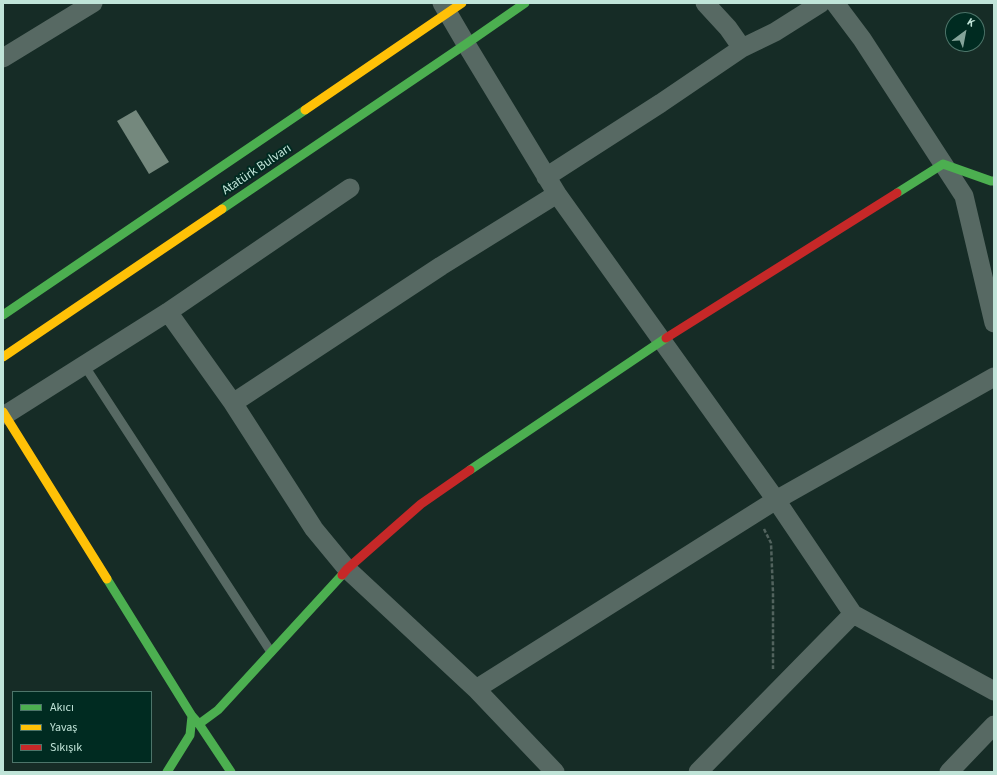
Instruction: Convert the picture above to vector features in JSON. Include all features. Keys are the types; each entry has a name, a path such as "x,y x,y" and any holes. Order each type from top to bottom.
{"main road":[{"name":"Atatürk Bulvarı","path":"3,357 525,3"},
{"name":"Atatürk Bulvarı","path":"3,315 451,6"},
{"path":"199,724 218,710 347,569 421,504 499,450 662,341 942,164 994,181"},
{"path":"4,414 192,716 231,772"},
{"path":"167,772 190,734 192,716"}],"street":[{"path":"3,58 93,3"},
{"path":"706,3 728,28 742,48"},
{"path":"546,177 661,103 742,48 774,32 821,3"},
{"path":"835,3 862,39 964,196 994,322"},
{"path":"451,6 466,44 557,194 776,500 853,614 994,691"},
{"path":"4,414 168,312 350,188"},
{"path":"233,403 442,266 557,194"},
{"path":"168,312 233,403 314,529 347,569 476,689 555,772"},
{"path":"476,689 776,500 994,377"},
{"path":"698,772 853,614"},
{"path":"949,772 994,725"}],"lane":[{"path":"84,365 271,652"}],"path":[{"path":"756,513 771,543 773,594 773,674 781,687"}],"building":[{"path":"136,110 169,162 149,174 117,121"}],"traffic: fast":[{"path":"222,209 525,3"},
{"path":"3,315 305,110"},
{"path":"897,193 943,164 994,181"},
{"path":"470,470 666,338"},
{"path":"199,724 218,710 342,575"},
{"path":"107,579 192,716 231,772"},
{"path":"167,772 190,735 192,716"}],"traffic: slow":[{"path":"305,110 462,3"},
{"path":"3,357 222,209"},
{"path":"3,412 107,579"}],"traffic: jam":[{"path":"666,338 897,193"},
{"path":"342,575 421,504 470,470"}]}
